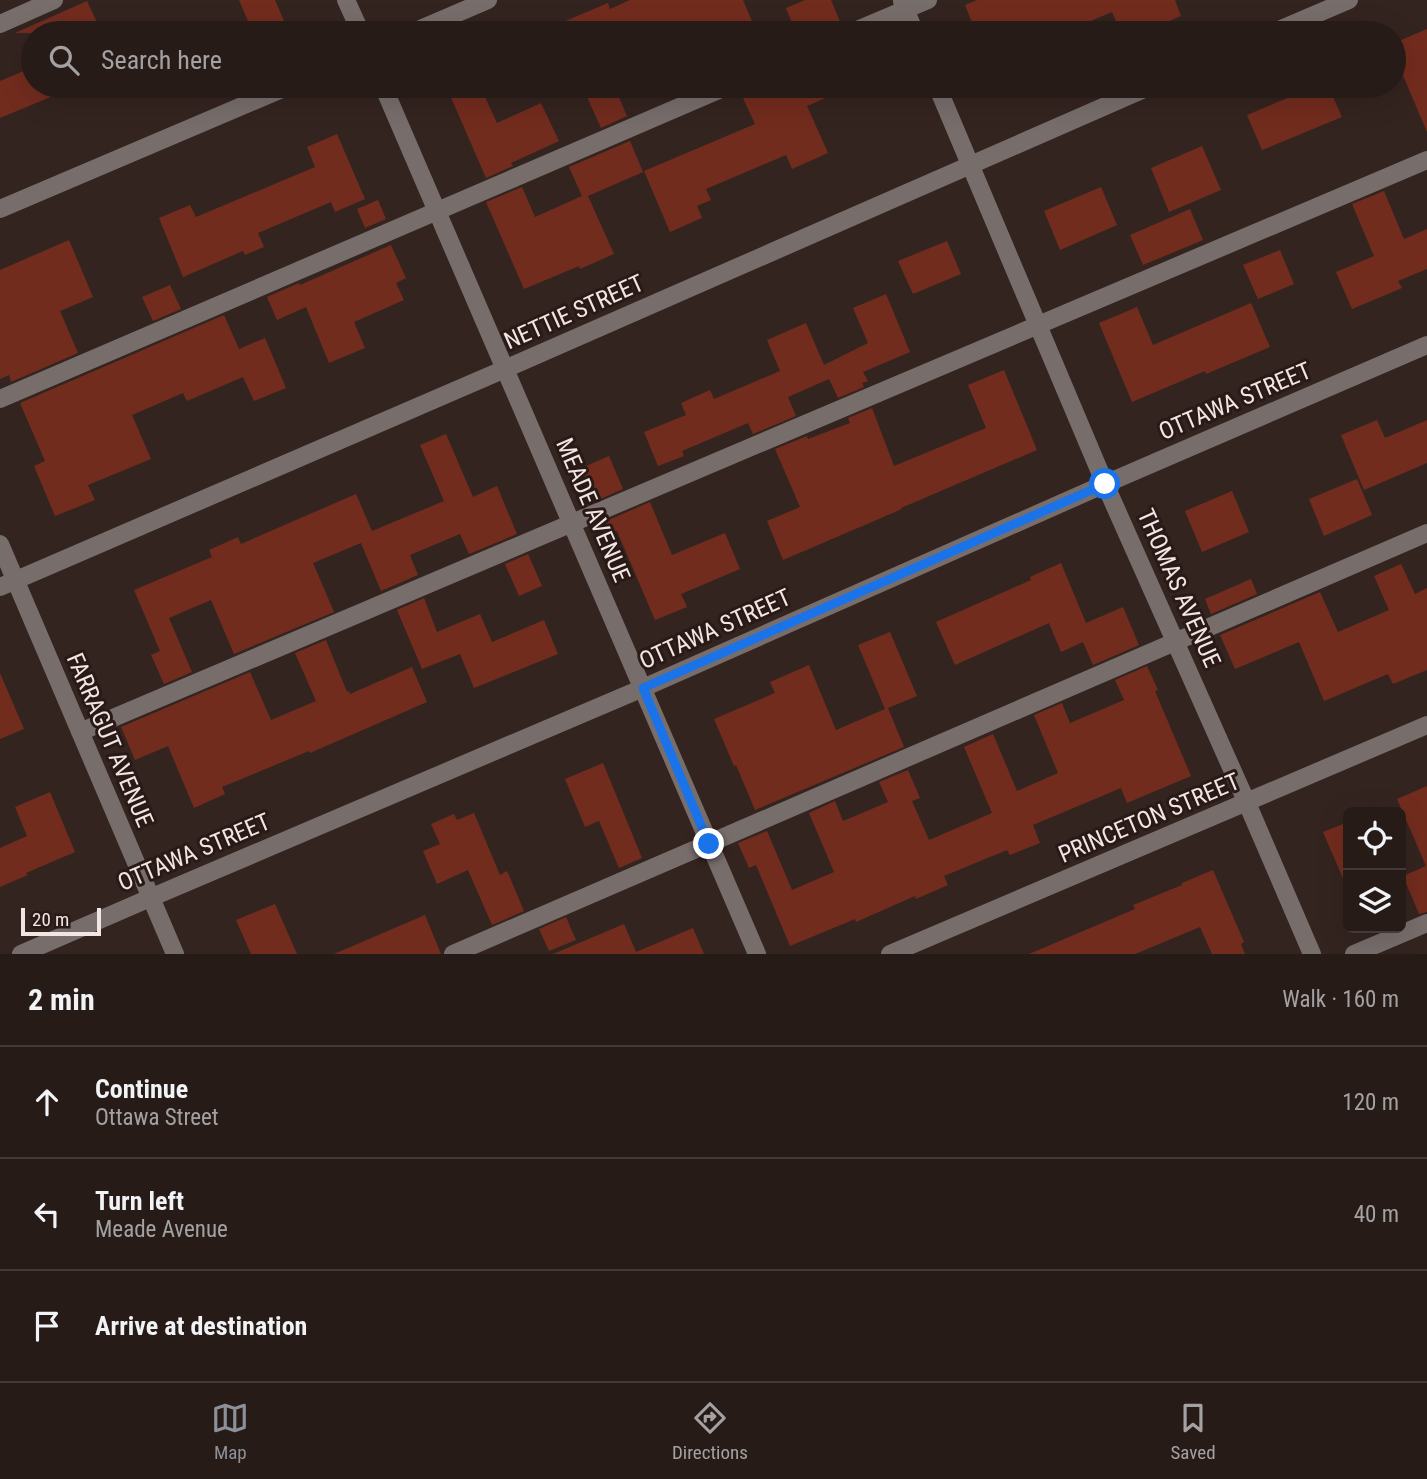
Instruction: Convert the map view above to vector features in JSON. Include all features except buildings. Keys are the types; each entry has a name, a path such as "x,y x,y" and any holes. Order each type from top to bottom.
{"street":[{"path":"0,24 54,0"},
{"path":"346,0 356,21"},
{"path":"439,21 488,0"},
{"path":"873,21 903,5 928,0"},
{"path":"1300,21 1349,0"},
{"path":"0,209 261,98"},
{"name":"MEADE AVENUE","path":"388,98 757,954"},
{"path":"0,399 700,98"},
{"name":"THOMAS AVENUE","path":"942,98 1105,484 1312,954"},
{"name":"NETTIE STREET","path":"8,583 1123,98"},
{"path":"80,733 1427,160"},
{"name":"OTTAWA STREET","path":"21,954 643,688 1427,345"},
{"path":"453,954 1427,533"},
{"name":"FARRAGUT AVENUE","path":"0,544 8,583 80,733 174,954"},
{"name":"PRINCETON STREET","path":"890,954 1427,725"},
{"path":"1354,954 1427,923"}],"route":[{"path":"709,844 643,688 1105,484"}]}
